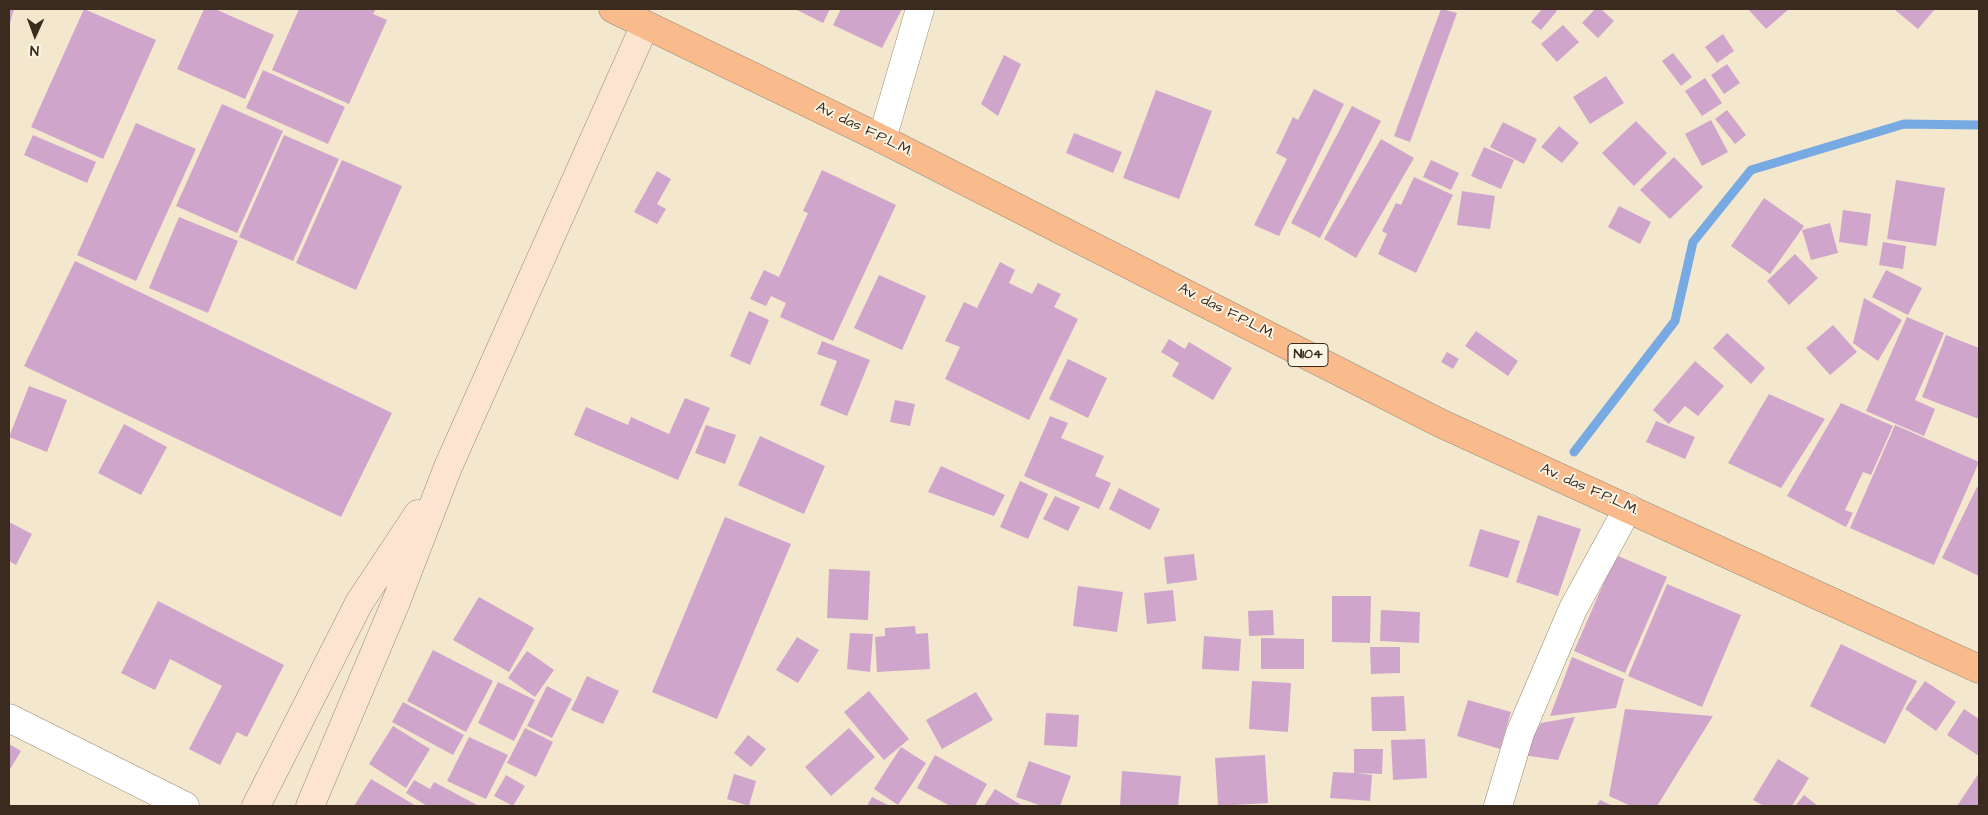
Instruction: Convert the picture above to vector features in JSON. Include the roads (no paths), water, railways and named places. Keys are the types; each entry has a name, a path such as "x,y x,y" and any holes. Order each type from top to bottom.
{"main road":[{"name":"Av. das F.P.L.M.","path":"613,9 882,139 1440,423 1979,669"}],"street":[{"path":"882,139 920,9"},
{"path":"310,806 396,602 448,467 645,25"},
{"path":"256,806 360,603 448,467"},
{"path":"1498,806 1520,733 1569,618 1628,508"},
{"path":"9,718 185,806"}],"waterway":[{"path":"1574,452 1675,321 1693,242 1751,170 1904,124 1979,125"}]}
